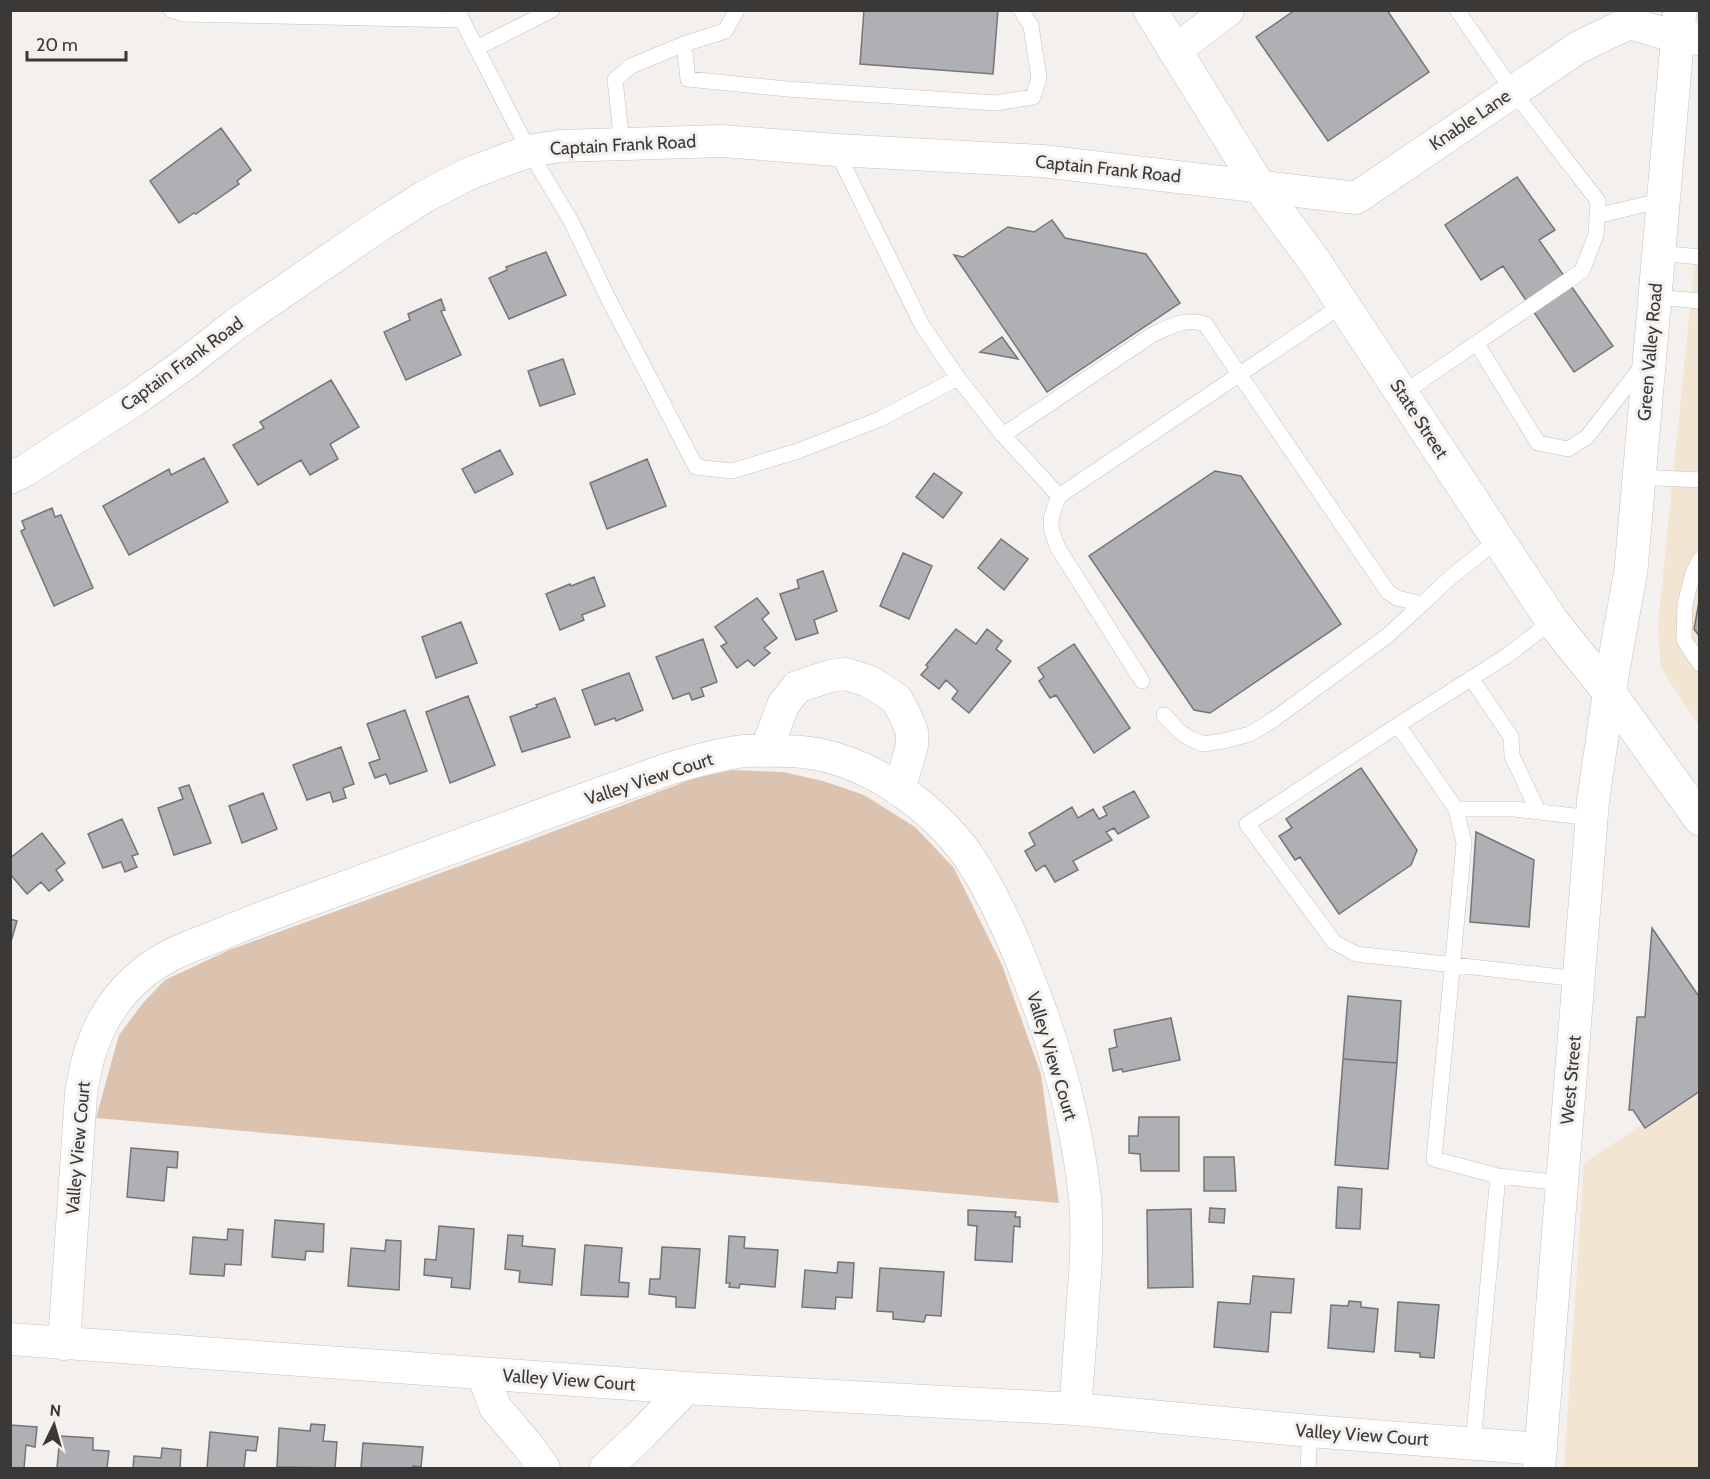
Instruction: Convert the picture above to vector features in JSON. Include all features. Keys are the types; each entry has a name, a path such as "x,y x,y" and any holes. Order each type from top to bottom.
{"main road":[{"name":"State Street","path":"1150,10 1259,186 1344,304 1552,621 1609,692 1700,819"},
{"name":"Green Valley Road","path":"1609,692 1631,570 1663,200 1685,29"}],"street":[{"path":"1175,51 1228,10"},
{"name":"Knable Lane","path":"1259,186 1356,198 1579,47 1629,23 1685,29"},
{"name":"Captain Frank Road","path":"10,478 133,401 236,324 415,202 468,174 529,151 560,146 722,141 836,150 1042,161 1259,186"},
{"path":"766,751 783,705 797,687 830,676 846,674 868,681 886,692 897,700 906,717 912,732 912,746 899,790"},
{"name":"West Street","path":"1540,1459 1592,818 1609,692"},
{"name":"Valley View Court","path":"64,1344 80,1106 85,1068 105,1015 122,992 144,972 169,955 257,919 668,769 705,758 742,752 780,750 818,754 853,765 886,781 915,801 941,824 964,851 984,883 1017,948 1043,1015 1064,1084 1085,1199 1087,1238 1075,1409"},
{"name":"Valley View Court","path":"10,1340 687,1388 1075,1409 1310,1431 1473,1443 1540,1459"},
{"path":"483,1374 495,1407 544,1468"},
{"path":"606,1468 687,1388"}],"lane":[{"path":"171,10 183,14 459,15 529,151 571,221 608,298 696,466 732,471 798,451 880,419 958,378"},
{"path":"477,48 552,10"},
{"path":"622,143 615,80 631,66 684,44 725,31 737,10"},
{"path":"684,44 688,79 787,89 996,103 1033,97 1039,78 1031,26 1021,10"},
{"path":"1402,394 1582,271 1596,235 1598,201 1514,91 1457,10"},
{"path":"836,150 922,325 958,378 1003,435 1059,496"},
{"path":"1597,216 1663,200"},
{"path":"1659,253 1700,257"},
{"path":"1655,297 1700,302"},
{"path":"1142,681 1058,548 1050,531 1052,514 1059,496 1344,304"},
{"path":"1003,435 1152,336 1172,325 1198,321 1205,324 1388,592 1397,598 1422,604"},
{"path":"1477,344 1538,443 1568,449 1587,437 1650,357"},
{"path":"1639,477 1700,480"},
{"path":"1164,715 1180,732 1203,744 1250,734 1273,720 1387,636 1451,577 1498,539"},
{"path":"1700,559 1693,573 1685,604 1684,640 1700,664"},
{"path":"1552,621 1508,655 1247,824 1334,942 1356,954 1579,979"},
{"path":"1471,678 1511,737 1512,756 1538,811"},
{"path":"1398,725 1456,809 1464,843 1434,1159 1498,1176 1562,1183"},
{"path":"1456,809 1514,809 1592,818"},
{"path":"1473,1443 1498,1176"},
{"path":"1308,1468 1310,1431"}],"shaded area":[{"path":"1699,219 1699,726 1661,668 1658,627"},
{"path":"733,770 783,772 823,781 864,795 915,827 954,868 1002,965 1041,1074 1059,1203 96,1118 119,1035 143,1003 165,980 229,950 695,778"},
{"path":"1699,1087 1699,1468 1564,1468 1584,1163"}],"building":[{"path":"864,10 998,10 993,74 860,64"},
{"path":"1295,10 1387,10 1429,72 1328,141 1256,37"},
{"path":"221,128 251,170 237,181 239,184 179,223 150,181"},
{"path":"1517,177 1555,230 1539,240 1613,346 1574,372 1503,266 1481,280 1445,225"},
{"path":"1052,220 1065,238 1146,254 1180,303 1047,392 954,255 963,257 1008,227 1034,232"},
{"path":"546,252 566,295 509,319 489,278 507,270 506,267"},
{"path":"441,299 445,310 441,311 461,355 406,380 384,332 410,320 408,314"},
{"path":"1002,337 1018,359 980,352"},
{"path":"563,359 575,394 540,406 528,371"},
{"path":"331,380 359,427 330,444 338,459 310,475 301,460 258,485 233,445 264,428 260,422"},
{"path":"500,450 513,474 475,493 462,469"},
{"path":"204,458 228,502 129,555 103,506 169,469 171,475"},
{"path":"647,459 666,506 607,529 590,483"},
{"path":"1215,471 1241,476 1341,624 1210,713 1194,710 1089,556"},
{"path":"934,473 962,493 943,518 916,497"},
{"path":"52,508 55,517 61,515 93,588 54,606 21,531 25,529 22,521"},
{"path":"1001,539 1028,559 1004,590 978,568"},
{"path":"903,553 932,566 909,619 880,606"},
{"path":"823,571 837,611 814,620 818,633 796,640 780,594 799,588 797,580"},
{"path":"594,577 605,606 582,615 584,620 560,630 546,594"},
{"path":"1700,596 1700,637 1694,629"},
{"path":"757,598 769,613 762,619 777,638 764,648 770,653 754,666 748,660 737,668 721,646 727,643 715,627"},
{"path":"461,622 477,663 436,678 422,637"},
{"path":"956,629 976,644 987,629 1002,641 996,649 1011,661 969,713 952,699 958,691 946,680 939,689 921,675 928,667 926,665"},
{"path":"703,639 717,682 701,688 704,696 692,700 689,693 673,699 656,657"},
{"path":"1074,644 1130,728 1094,753 1056,695 1050,698 1039,681 1044,677 1038,668"},
{"path":"629,673 643,710 616,721 615,718 595,725 582,690"},
{"path":"468,696 495,765 450,783 426,712"},
{"path":"555,698 570,737 522,752 510,717"},
{"path":"405,710 427,771 390,784 386,774 375,778 369,763 380,759 367,724"},
{"path":"341,747 354,784 343,788 346,798 333,802 330,792 307,800 293,765"},
{"path":"1361,768 1417,850 1411,865 1339,914 1300,857 1295,860 1279,836 1292,828 1286,819"},
{"path":"189,785 211,843 174,855 158,808 183,799 179,788"},
{"path":"1134,791 1149,817 1118,834 1114,828 1106,832 1112,840 1073,861 1078,870 1055,882 1045,865 1036,871 1025,851 1035,845 1029,833 1072,807 1078,818 1093,809 1099,819 1107,815 1103,807"},
{"path":"263,793 277,829 242,843 229,806"},
{"path":"122,819 138,854 132,856 137,867 125,872 121,862 103,868 88,834"},
{"path":"1476,832 1534,860 1529,927 1470,922"},
{"path":"42,833 65,863 56,870 63,880 49,891 41,882 27,894 10,874 10,858"},
{"path":"10,919 17,921 10,945"},
{"path":"1652,928 1700,998 1700,1091 1645,1128 1633,1110 1629,1110 1637,1017 1645,1017"},
{"path":"1348,996 1401,1001 1397,1063 1343,1059"},
{"path":"1171,1018 1180,1060 1123,1072 1122,1069 1113,1071 1109,1049 1117,1047 1114,1030"},
{"path":"1343,1059 1397,1063 1388,1169 1335,1165"},
{"path":"1139,1117 1179,1117 1179,1171 1141,1171 1140,1154 1129,1153 1129,1136 1138,1136"},
{"path":"131,1148 178,1152 177,1168 167,1167 164,1201 127,1197"},
{"path":"1204,1157 1234,1157 1236,1191 1204,1191"},
{"path":"1338,1187 1362,1189 1360,1229 1336,1228"},
{"path":"1210,1208 1225,1209 1224,1223 1209,1222"},
{"path":"1191,1209 1193,1287 1148,1288 1147,1210"},
{"path":"968,1210 1016,1212 1015,1217 1020,1217 1020,1227 1014,1226 1012,1262 975,1260 977,1226 968,1225"},
{"path":"275,1220 324,1224 323,1252 306,1251 305,1260 272,1257"},
{"path":"439,1226 474,1229 470,1289 451,1287 452,1278 424,1275 425,1259 436,1260"},
{"path":"228,1229 243,1230 241,1265 225,1264 224,1276 190,1274 193,1237 227,1240"},
{"path":"508,1235 523,1236 522,1246 555,1249 552,1285 519,1282 520,1271 505,1269"},
{"path":"729,1236 745,1237 744,1248 778,1250 775,1287 740,1284 739,1288 729,1287 730,1283 726,1283"},
{"path":"386,1240 401,1241 399,1290 348,1286 351,1248 385,1251"},
{"path":"585,1245 622,1248 619,1282 629,1283 628,1297 581,1295"},
{"path":"662,1247 700,1249 695,1308 676,1307 676,1297 649,1294 650,1279 660,1279"},
{"path":"838,1262 854,1263 852,1298 836,1297 835,1309 802,1307 805,1270 837,1273"},
{"path":"880,1268 944,1272 941,1316 926,1315 924,1322 893,1319 893,1312 877,1311"},
{"path":"1253,1276 1294,1279 1291,1313 1271,1312 1268,1352 1214,1347 1218,1302 1250,1304"},
{"path":"1349,1301 1361,1302 1361,1307 1378,1309 1374,1352 1328,1348 1331,1305 1348,1306"},
{"path":"1398,1302 1439,1305 1434,1358 1420,1357 1420,1353 1395,1351"},
{"path":"311,1424 325,1425 323,1441 337,1442 335,1468 277,1467 279,1428 310,1431"},
{"path":"10,1425 37,1427 35,1447 26,1445 24,1468 10,1468"},
{"path":"210,1432 258,1437 256,1451 246,1450 244,1468 207,1468"},
{"path":"60,1436 93,1438 93,1450 109,1451 107,1468 57,1468"},
{"path":"363,1443 423,1447 421,1467 361,1468"},
{"path":"162,1448 181,1450 180,1468 133,1468 134,1456 161,1458"}]}
